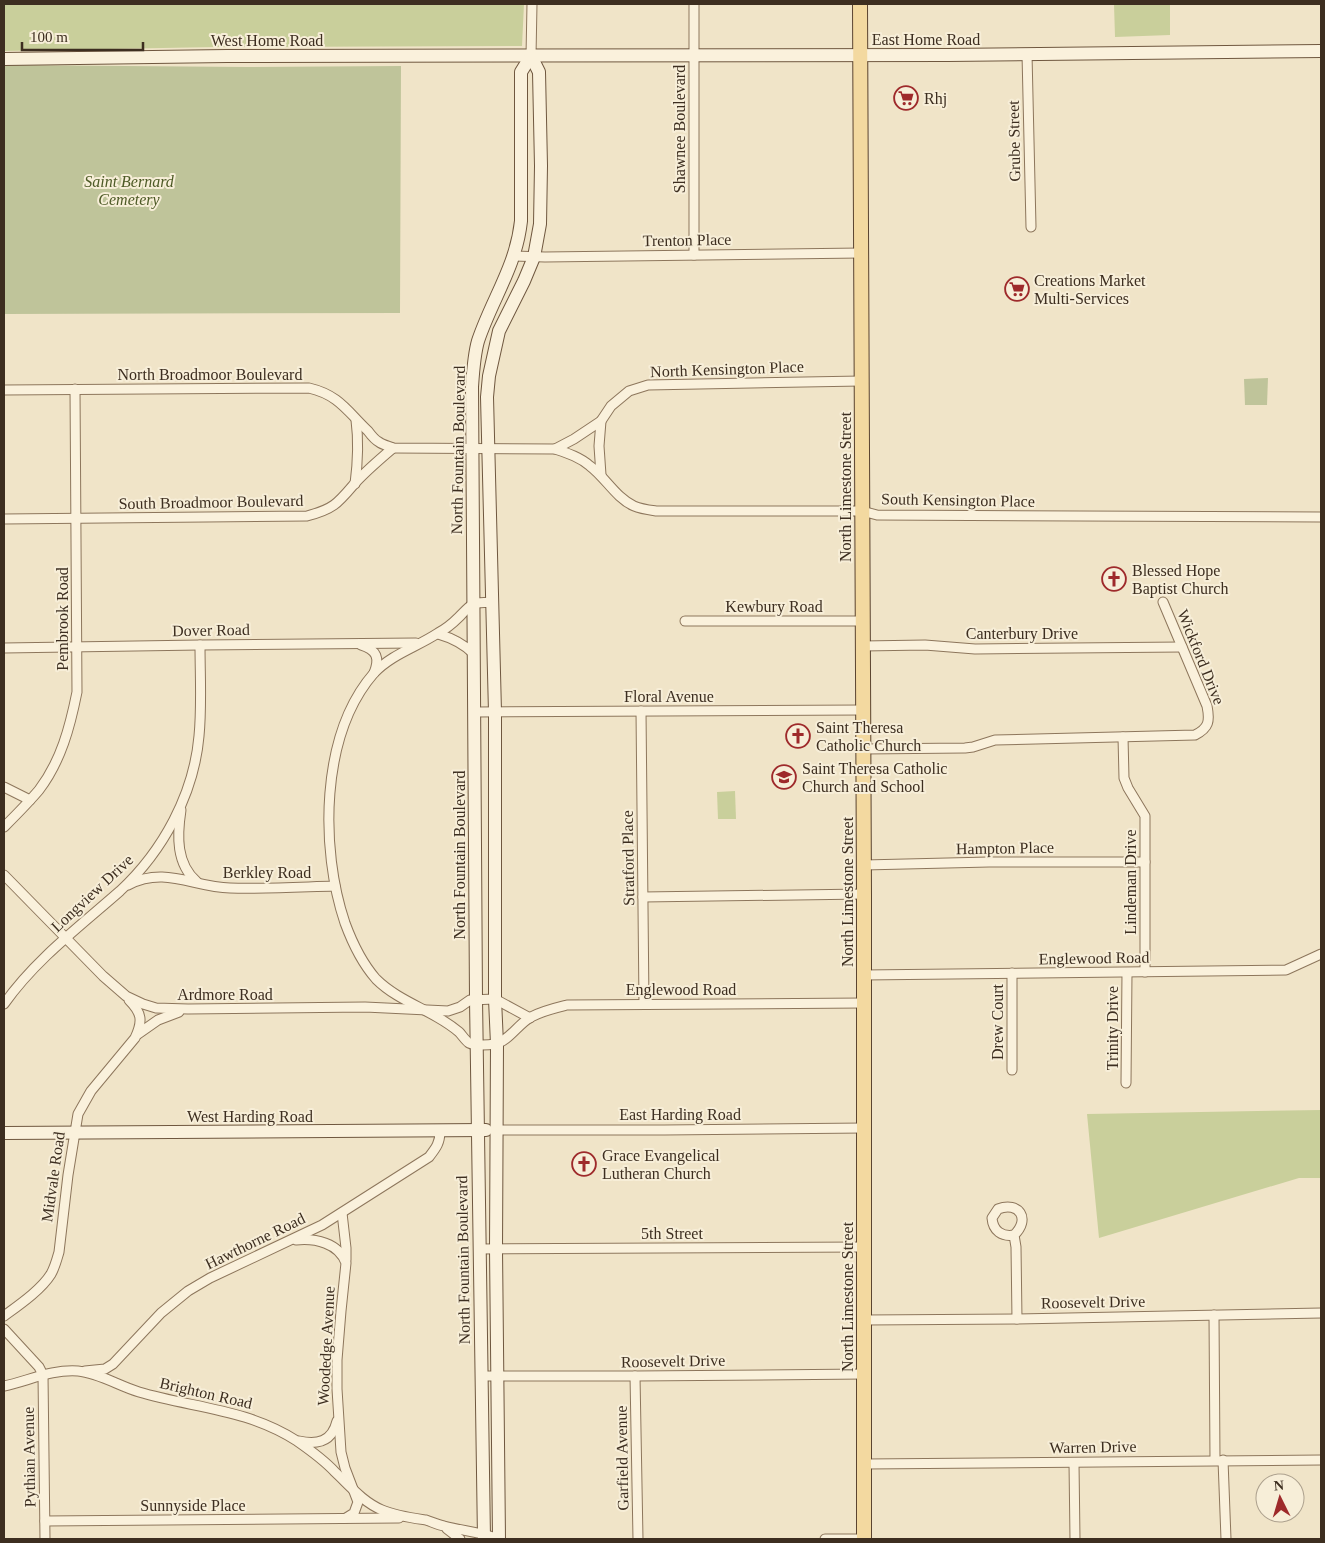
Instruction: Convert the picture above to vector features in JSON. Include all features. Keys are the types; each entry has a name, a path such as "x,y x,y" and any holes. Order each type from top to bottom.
{"main road":[{"name":"North Limestone Street","path":"860,4 864,749 864,1539"}],"street":[{"path":"531,56 532,4"},
{"name":"Shawnee Boulevard","path":"694,4 694,255"},
{"name":"East Home Road","path":"531,56 1109,54 1321,51"},
{"name":"Grube Street","path":"1027,54 1031,227"},
{"name":"West Home Road","path":"4,59 227,56 531,56"},
{"name":"North Fountain Boulevard","path":"484,1536 476,1044 472,387 477,344 484,323 498,297 519,239 521,221 522,72 531,56"},
{"name":"North Fountain Boulevard","path":"499,1539 494,712 488,383 499,331 534,257 540,224 539,72 531,56"},
{"name":"Trenton Place","path":"514,256 861,253"},
{"name":"North Kensington Place","path":"555,449 601,421 611,406 629,391 648,385 862,381"},
{"name":"North Broadmoor Boulevard","path":"4,390 309,388 328,394 336,399 348,409 378,442 394,448"},
{"name":"Pembrook Road","path":"4,827 39,790 51,772 67,737 77,692 76,389"},
{"path":"355,484 359,440 356,420"},
{"path":"601,421 599,446 601,475"},
{"path":"394,448 555,449"},
{"name":"South Broadmoor Boulevard","path":"4,519 307,516 321,513 331,508 347,495 355,484 394,448"},
{"name":"South Kensington Place","path":"555,449 569,453 585,462 632,505 656,511 862,511 877,515 1321,517"},
{"path":"374,673 390,660 438,634 474,604 492,602"},
{"name":"Wickford Drive","path":"1123,737 1195,735 1204,731 1209,716 1207,706 1163,602"},
{"name":"Kewbury Road","path":"685,622 863,621"},
{"path":"438,634 467,647 474,654"},
{"name":"Dover Road","path":"4,648 200,644 419,643"},
{"name":"Longview Drive","path":"4,1004 26,976 122,889 152,855 166,834 181,805 190,781 199,737 200,644"},
{"path":"359,644 375,653 378,664 346,721 334,764 329,800 329,839 340,908 356,949 376,978 404,1000 442,1020 470,1044 497,1044"},
{"name":"Canterbury Drive","path":"863,646 925,646 976,649 1182,647"},
{"name":"Floral Avenue","path":"475,712 863,710"},
{"name":"Stratford Place","path":"641,711 644,1004"},
{"path":"864,749 965,748 995,740 1123,737"},
{"name":"Lindeman Drive","path":"1123,737 1124,778 1145,816 1145,972"},
{"path":"4,787 30,800"},
{"name":"Berkley Road","path":"181,805 179,835 182,861 192,877 200,884"},
{"name":"Hampton Place","path":"864,865 999,862 1145,862"},
{"name":"Ardmore Road","path":"4,875 103,976 126,996 156,1008 188,1010 366,1007 448,1011 460,1007 470,1000 495,999"},
{"name":"Berkley Road","path":"122,889 136,881 158,876 184,879 216,887 232,888 335,886"},
{"path":"643,897 864,894"},
{"name":"Englewood Road","path":"864,974 1286,970 1321,954"},
{"name":"Trinity Drive","path":"1126,1083 1127,972"},
{"name":"Drew Court","path":"1012,974 1012,1070"},
{"name":"Midvale Road","path":"4,1316 44,1283 51,1274 55,1264 59,1252 78,1114 91,1091 140,1028 138,1010 126,996"},
{"path":"495,999 530,1018"},
{"name":"Englewood Road","path":"497,1044 505,1040 530,1018 567,1005 864,1002"},
{"name":"Midvale Road","path":"134,1038 158,1020 171,1014 188,1010"},
{"name":"East Harding Road","path":"496,1130 864,1128"},
{"name":"West Harding Road","path":"4,1134 496,1130"},
{"name":"Hawthorne Road","path":"77,1371 105,1369 113,1364 161,1313 188,1291 210,1278 322,1225 429,1157 437,1147 440,1131"},
{"name":"Woodedge Avenue","path":"342,1213 346,1263 337,1360 338,1416 341,1452 352,1489"},
{"path":"1014,1235 1016,1247 1017,1319"},
{"path":"286,1242 307,1239 322,1242 341,1253 346,1263"},
{"name":"5th Street","path":"480,1249 864,1247"},
{"name":"Roosevelt Drive","path":"865,1320 1321,1313"},
{"path":"1214,1315 1219,1460 1226,1539"},
{"path":"4,1329 39,1367 43,1375"},
{"name":"Brighton Road","path":"4,1386 43,1375 77,1371 160,1398 240,1414 258,1420 295,1440 322,1460 352,1489 382,1510 499,1539"},
{"name":"Roosevelt Drive","path":"482,1376 864,1374"},
{"name":"Pythian Avenue","path":"43,1375 45,1539"},
{"name":"Garfield Avenue","path":"636,1376 638,1539"},
{"path":"295,1440 309,1443 322,1441 334,1432 338,1416"},
{"name":"Warren Drive","path":"865,1464 1321,1460"},
{"path":"1074,1462 1075,1539"},
{"path":"342,1519 354,1514 357,1508 358,1502 352,1489"},
{"name":"Sunnyside Place","path":"45,1521 415,1518"},
{"path":"442,1526 460,1539"},
{"path":"824,1539 864,1539"}],"green space":[{"path":"4,4 524,4 522,46 216,47 4,51"},
{"path":"1114,4 1170,4 1170,35 1115,37"},
{"name":"Saint Bernard Cemetery","path":"4,65 401,66 400,313 4,314"},
{"path":"1268,378 1267,405 1245,405 1244,379"},
{"path":"735,791 736,819 718,819 717,792"},
{"path":"1321,1110 1321,1178 1299,1178 1099,1238 1087,1114"}],"place":[{"name":"Rhj","path":"906,98"},
{"name":"Creations Market Multi-Services","path":"1017,289"},
{"name":"Blessed Hope Baptist Church","path":"1114,579"},
{"name":"Saint Theresa Catholic Church","path":"798,736"},
{"name":"Saint Theresa Catholic Church and School","path":"784,777"},
{"name":"Grace Evangelical Lutheran Church","path":"584,1164"}]}
